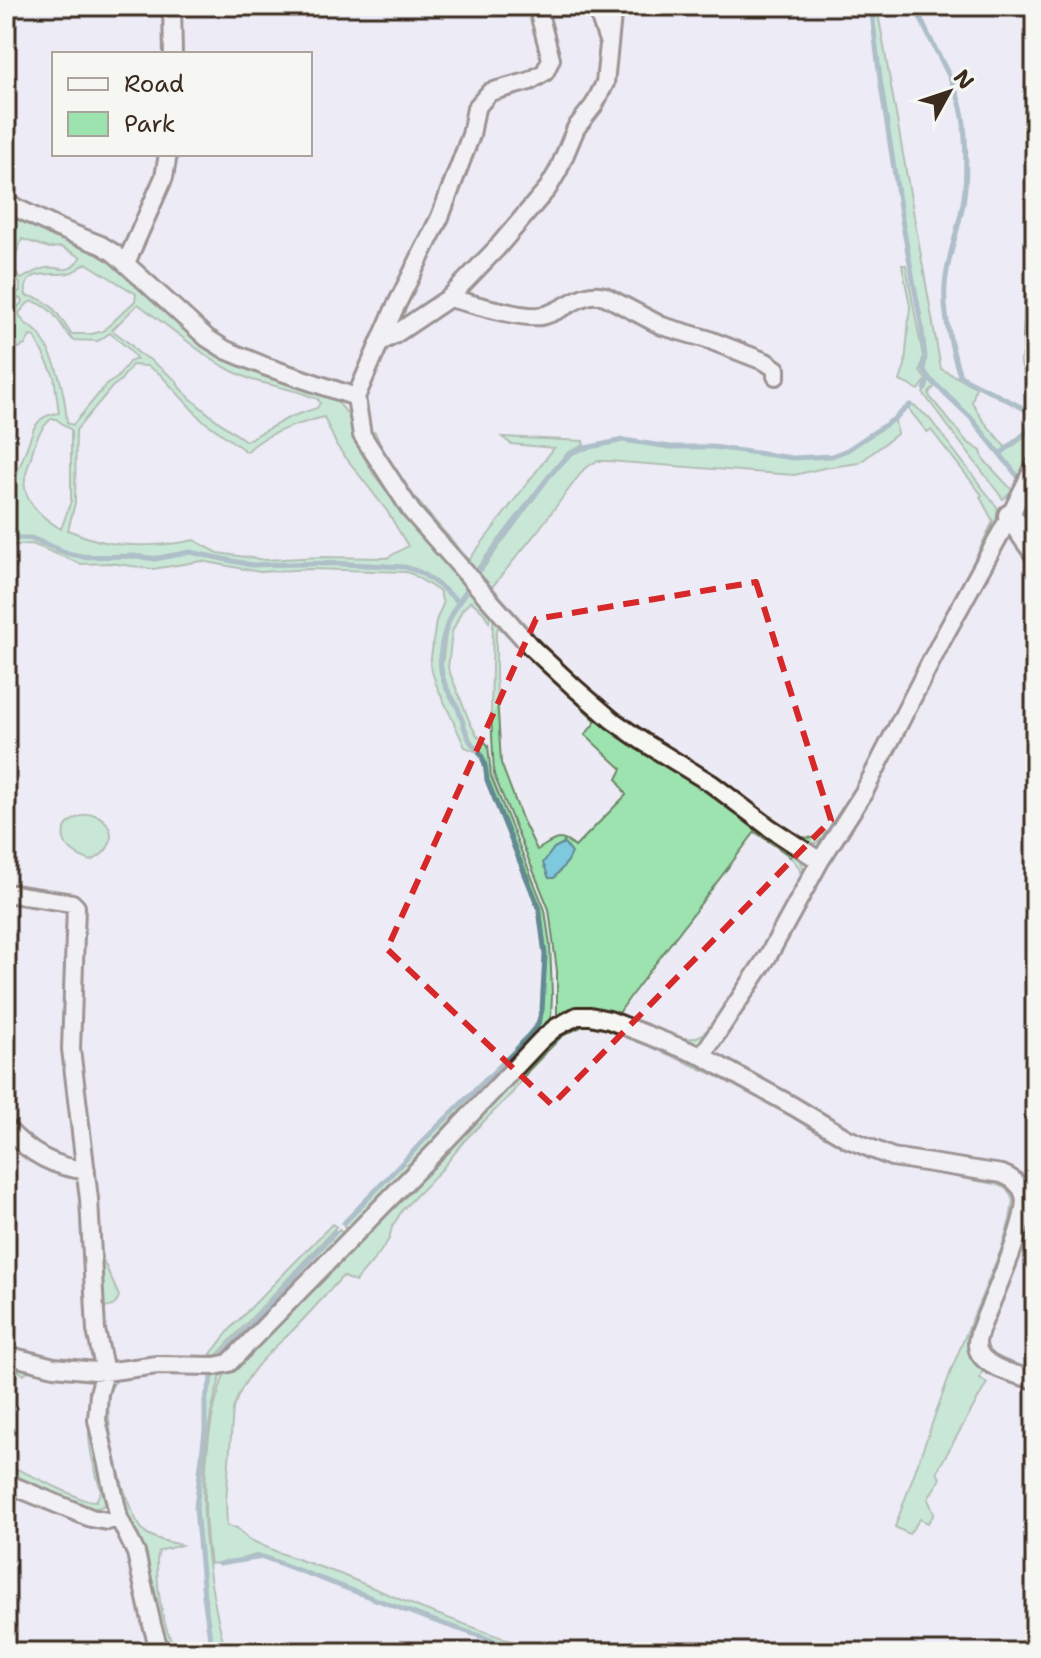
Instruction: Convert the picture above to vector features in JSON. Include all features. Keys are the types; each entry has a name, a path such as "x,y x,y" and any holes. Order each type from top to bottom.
{"street":[{"path":"172,6 173,52"},
{"path":"537,6 551,59 545,72 530,81 490,92 476,108 471,135 440,217 356,397 362,435 412,512 531,647 575,688 612,720 712,784 820,861"},
{"path":"596,6 609,44"},
{"path":"379,343 449,298 548,188 576,128 594,105 605,83 613,6"},
{"path":"126,263 164,177 168,156"},
{"path":"6,203 101,245 126,263 207,338 226,350 356,397"},
{"path":"449,298 526,316 541,316 597,294 662,326 707,339 766,362 776,369 776,376"},
{"path":"1035,294 1035,368"},
{"path":"702,1056 768,956 820,861 864,792 1035,465"},
{"path":"1010,516 1035,551"},
{"path":"6,893 72,903 76,907 71,1049 89,1199 96,1330 105,1372 97,1405 97,1420 119,1518 136,1553 160,1652"},
{"path":"6,1355 54,1367 105,1372 157,1365 215,1366 229,1363 541,1040 567,1020 590,1016 609,1020 702,1056 848,1139 892,1157 1012,1178 1019,1184 1024,1196 1024,1210 977,1345 986,1361 1035,1380"},
{"path":"6,1128 35,1153 74,1169 86,1170"},
{"path":"6,1483 91,1518 107,1521 119,1518"}],"highlighted area":[{"path":"756,582 831,820 552,1105 387,949 536,619"}],"green space":[{"path":"872,6 877,7 941,369 976,387 972,402 1006,448 1000,452 972,417 928,376 925,369 922,323 903,220"},
{"path":"6,214 99,251 190,330 336,400 347,413 361,452 374,475 491,612 489,622 471,601 462,610 452,632 448,668 471,725 488,745 491,776 545,910 550,945 551,1017 546,1031 350,1233 344,1227 345,1223 516,1052 539,1024 543,1010 546,954 541,908 488,780 484,759 472,743 458,706 445,683 442,666 446,633 467,591 458,600 420,571 405,566 333,562 252,564 190,551 155,557 84,555 31,537 6,539 6,493 10,493 34,428 44,417 59,413 54,376 35,337 30,336 19,348 6,343 6,321 23,301 19,298 6,304 6,298 20,291 20,283 6,270 15,239 6,234","holes":["22,239 49,248 61,247 81,257 69,269 43,269 21,279 10,267","86,263 136,294 135,301 103,331 71,334 48,304 26,296 26,287 33,277 76,270","28,303 41,304 73,340 98,341 110,333 137,359 129,362 117,378 106,385 73,425 67,423 62,388 51,355 40,335 23,321 19,313","138,304 211,359 232,371 252,380 299,392 318,399 320,403 317,408 290,417 246,441 203,409 179,387 177,381 112,330","132,365 147,366 160,374 201,419 247,452 272,434 324,417 337,446 387,511 408,546 387,558 265,560 218,553 194,540 162,545 126,545 95,540 68,530 75,503 76,430","51,419 56,419 71,430 71,501 61,529 34,507 25,488 25,477 43,427"]},
{"path":"1035,231 1028,357 1035,383 1035,454 1020,479 1002,454 1027,434 1033,417 1031,397 1020,360 1025,350"},
{"path":"902,265 906,265 923,357 920,371 926,380 919,390 900,381 905,365 910,306"},
{"path":"929,380 935,386 929,393 930,397 967,442 981,451 983,459 1012,490 1003,499 923,393"},
{"path":"911,405 929,418 997,507 998,522 864,786 828,837 816,843 804,843 648,740 558,667 477,577 551,475 572,454 582,450 623,441 670,448 713,448 793,459 832,457 848,451 895,420 897,434 859,463 794,475 597,461 584,469 492,587 560,664 631,723 730,786 757,810 800,837 814,838 830,830 844,814 993,521 980,497 982,495 931,430 927,432 908,408"},
{"path":"375,432 404,483 469,560 554,448 511,444 502,437 583,441 584,445 567,453 474,572 419,510 373,439 372,433"},
{"path":"30,540 67,555 84,558 155,560 190,553 252,566 405,568 419,573 457,602 447,620 441,642 441,676 469,739 478,752 465,747 430,665 436,621 443,604 440,592 412,574 311,569 260,572 202,561 153,569 110,563 81,564 32,544 6,546 6,541"},
{"path":"496,616 555,676 624,736 728,803 797,856 804,868 804,885 799,897 725,1019 702,1042 682,1043 599,1013 584,1012 569,1016 554,1025 557,1015 557,971 549,909 494,775 491,714 493,621","holes":["498,626 596,721 585,735 622,769 617,779 626,795 575,847 560,839 537,850 501,763 496,678","755,832 794,861 800,875 794,901 766,941 725,1011 704,1033 694,1038 679,1037 619,1013","564,843 571,853 554,878 549,878 544,863 554,848"]},
{"path":"92,814 104,820 111,837 107,848 91,861 69,849 64,830 81,816"},
{"path":"585,1019 700,1061 857,1146 1001,1177 1022,1200 984,1315 985,1364 980,1378 987,1383 937,1471 940,1479 928,1499 934,1514 928,1523 920,1519 909,1534 895,1527 952,1368 1001,1250 1013,1201 1010,1193 995,1184 869,1159 717,1076 611,1029 583,1026 562,1036 403,1209 389,1239 355,1282 343,1276 250,1375 233,1409 226,1501 227,1526 237,1528 248,1539 541,1652 531,1652 424,1616 264,1556 210,1564 206,1464 213,1412 228,1367 243,1361 547,1040"},
{"path":"332,1224 336,1227 217,1355 210,1355 233,1326"},
{"path":"339,1230 347,1236 240,1351 225,1354"},
{"path":"99,1251 119,1296 110,1307 101,1307"},
{"path":"6,1362 99,1375 110,1501 106,1504 100,1508 82,1506 6,1473 6,1464 84,1500 96,1501 101,1491 90,1442 92,1379 28,1370 24,1375"},
{"path":"224,1366 207,1436 204,1472 206,1545 217,1617 226,1652 213,1652 197,1508 206,1430 206,1400 217,1367"},
{"path":"142,1368 113,1384 108,1400 109,1418 116,1462 137,1522 153,1537 181,1545 159,1551 157,1559 161,1607 177,1652 170,1652 159,1629 147,1553 124,1511 105,1411 106,1387 113,1375"}],"water":[{"path":"564,843 572,853 554,878 549,878 543,863 554,848"}],"waterway":[{"path":"871,6 902,220 921,323 925,356 923,369 929,378"},
{"path":"916,6 957,93 964,124 964,197 945,286 947,320 957,366 960,376 1025,409 1032,417 1028,431 1000,454"},
{"path":"925,389 929,378 971,418 1019,478"},
{"path":"478,571 550,475 571,453 581,449 623,440 670,447 713,447 793,458 832,456 847,450 910,405"},
{"path":"1028,489 1035,499"},
{"path":"6,540 31,538 84,557 155,559 190,552 252,565 333,563 405,567 420,572 459,602"},
{"path":"344,1223 515,1051 538,1024 542,1010 545,955 539,909 487,780 482,757 468,737 441,672 444,635 466,591"},
{"path":"223,1354 335,1232"},
{"path":"212,1652 196,1508 205,1430 205,1400 214,1372"},
{"path":"219,1564 263,1557 527,1652"}]}
